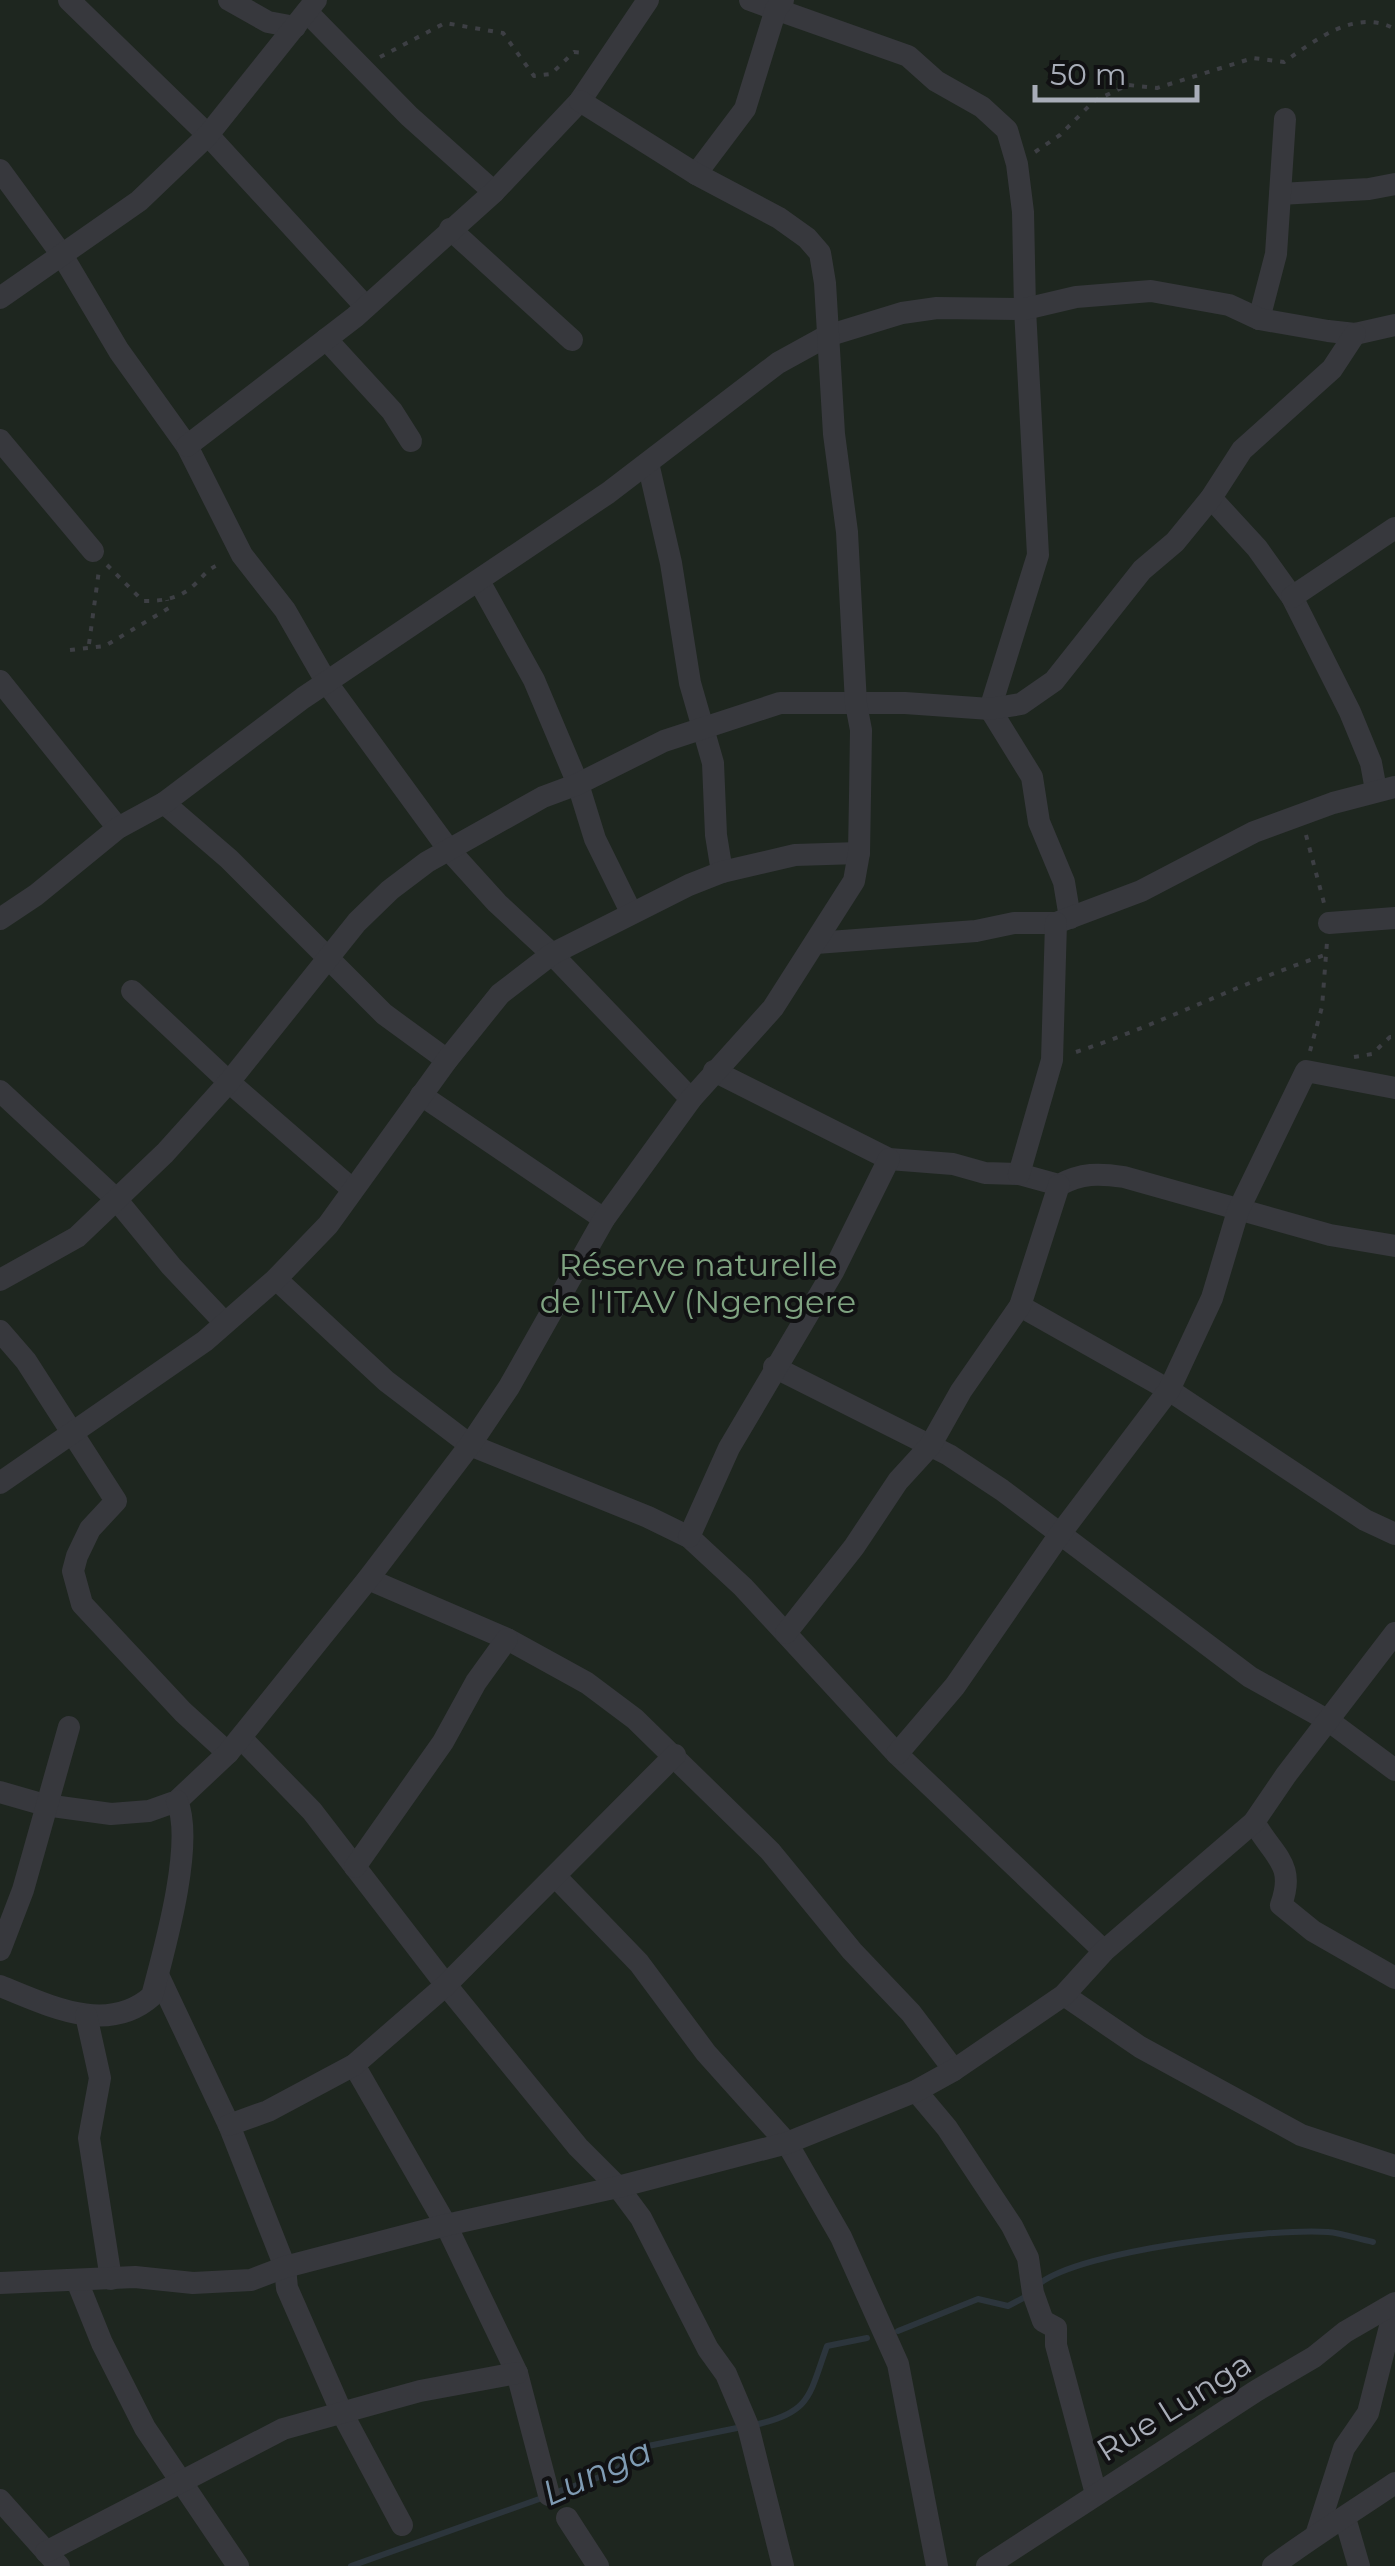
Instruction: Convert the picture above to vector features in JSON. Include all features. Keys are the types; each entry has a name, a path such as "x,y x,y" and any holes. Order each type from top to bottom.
{"street":[{"path":"69,0 208,135 366,307"},
{"path":"229,0 268,22 306,13"},
{"path":"187,446 366,307 494,192 580,101 648,0"},
{"path":"750,0 779,5 908,56 936,81 982,107 1007,130 1017,164 1023,212 1038,555 990,709 1032,777 1040,822 1064,882 1052,1060 1019,1174"},
{"path":"696,174 745,109 779,5"},
{"path":"0,298 139,201 208,135 306,13"},
{"path":"306,13 409,116 494,192"},
{"path":"0,1792 46,1805 112,1814 149,1811 177,1800 235,1746 470,1444 509,1388 604,1219 714,1070 773,1008 854,881 859,852 861,730 856,704 847,532 834,434 820,253 779,218 696,174 580,101"},
{"path":"1260,319 1276,254 1285,119"},
{"path":"0,170 62,254 118,351 187,446 242,555 286,610 327,683 449,850 691,1099"},
{"path":"1280,194 1395,184"},
{"path":"450,229 572,340"},
{"path":"0,919 36,896 118,828 164,803 327,683 648,463 778,363 827,336 902,312 937,308 1025,309 1076,297 1151,291 1229,305 1260,319 1355,334 1395,325"},
{"path":"0,1280 77,1236 165,1153 229,1082 357,922 390,890 449,850 543,797 664,742 780,703 905,703 990,709 1021,704 1054,681 1142,570 1175,542 1211,498 1242,450 1332,369 1355,334"},
{"path":"326,339 392,411 411,441"},
{"path":"0,440 93,551"},
{"path":"648,463 663,522 690,682 713,763 716,836 722,872"},
{"path":"816,943 976,930 1014,922 1063,921 1141,891 1254,832 1386,789 1292,597 1257,548 1211,498"},
{"path":"1292,597 1395,528"},
{"path":"479,582 534,680 578,784 595,838 631,912"},
{"path":"0,681 118,828"},
{"path":"164,803 229,859 384,1014 447,1060"},
{"path":"0,1483 205,1341 276,1278 328,1225 447,1060 500,994 552,954 631,912 722,872 795,855 859,852"},
{"path":"1329,923 1395,918"},
{"path":"132,991 352,1189"},
{"path":"714,1070 889,1159 1019,1174 1059,1186"},
{"path":"897,1754 956,1686 1060,1534 1169,1390 1212,1298 1238,1211 1306,1071 1395,1088"},
{"path":"0,1091 116,1199 224,1322"},
{"path":"421,1095 604,1219"},
{"path":"689,1537 729,1448 833,1272 889,1159"},
{"path":"786,1633 854,1548 898,1481 930,1446 960,1391 1020,1306 1059,1186 1078,1175 1124,1177 1330,1235 1395,1246"},
{"path":"276,1278 386,1381 470,1444 689,1537 786,1633 897,1754 1104,1951"},
{"path":"1020,1306 1169,1390 1366,1520 1395,1534"},
{"path":"0,1330 26,1361 116,1501 90,1529 77,1556 73,1572 82,1604 183,1712 292,1787 446,1985 578,2148 618,2187 641,2218 708,2349 726,2374 748,2426 784,2566"},
{"path":"774,1367 930,1446 1002,1490 1250,1677 1328,1721 1395,1770"},
{"path":"368,1578 507,1639 587,1683 635,1719 770,1850 852,1951 912,2013 954,2070"},
{"path":"0,2283 135,2277 192,2283 251,2280 285,2266 787,2143 916,2091 954,2070 1064,1995 1104,1951 1254,1822 1395,1633"},
{"path":"356,1866 444,1742 476,1682 507,1639"},
{"path":"0,1950 23,1890 69,1727"},
{"path":"229,2125 268,2111 354,2065 446,1985 675,1755"},
{"path":"0,1986 86,2015 114,2016 139,2007 152,1996 178,1883 182,1812 177,1800"},
{"path":"1254,1822 1287,1871 1288,1884 1281,1905 1313,1931 1395,1978"},
{"path":"556,1877 639,1963 706,2053 787,2143 841,2237 898,2364 937,2566"},
{"path":"158,1974 229,2125 285,2266 288,2288 341,2410 402,2525"},
{"path":"1064,1995 1140,2046 1301,2135 1395,2166"},
{"path":"86,2015 100,2078 89,2138 110,2278"},
{"path":"354,2065 446,2225 517,2373 550,2495"},
{"path":"916,2091 947,2128 1012,2226 1028,2258 1033,2293 1043,2321 1056,2328 1056,2345 1096,2494"},
{"path":"77,2281 146,2428 238,2566"},
{"path":"1318,2532 1344,2448 1368,2413 1395,2305"},
{"name":"Rue Lunga","path":"987,2566 1300,2366 1344,2332 1395,2305"},
{"path":"0,2500 52,2559 182,2480 283,2429 420,2391 517,2373"},
{"path":"1274,2566 1318,2532 1395,2483"},
{"path":"567,2518 598,2566"},
{"path":"1345,2518 1359,2566"}],"path":[{"path":"1017,164 1060,135 1094,101 1128,86 1157,88 1253,58 1284,62 1320,37 1350,24 1377,20 1395,29"},
{"path":"366,72 382,56 445,23 503,33 534,76 551,74 574,52 600,56 605,64"},
{"path":"93,551 144,601 168,600 191,588 208,569 242,555"},
{"path":"88,646 100,574 93,551"},
{"path":"70,650 105,646 169,608 168,600"},
{"path":"1052,1060 1199,1007 1258,977 1325,955"}],"green space":[{"name":"Réserve naturelle de l'ITAV (Ngengere","path":"0,0 1395,0 1395,2566 0,2566"}],"waterway":[{"name":"Lunga","path":"1039,2284 1094,2261 1222,2238 1328,2232 1373,2242"},
{"name":"Lunga","path":"898,2331 978,2299 1008,2306 1027,2296"},
{"name":"Lunga","path":"754,2425 787,2415 805,2400 827,2346 867,2338"},
{"name":"Lunga","path":"554,2493 614,2472 643,2447 742,2427"},
{"name":"Lunga","path":"351,2566 542,2498"}]}
